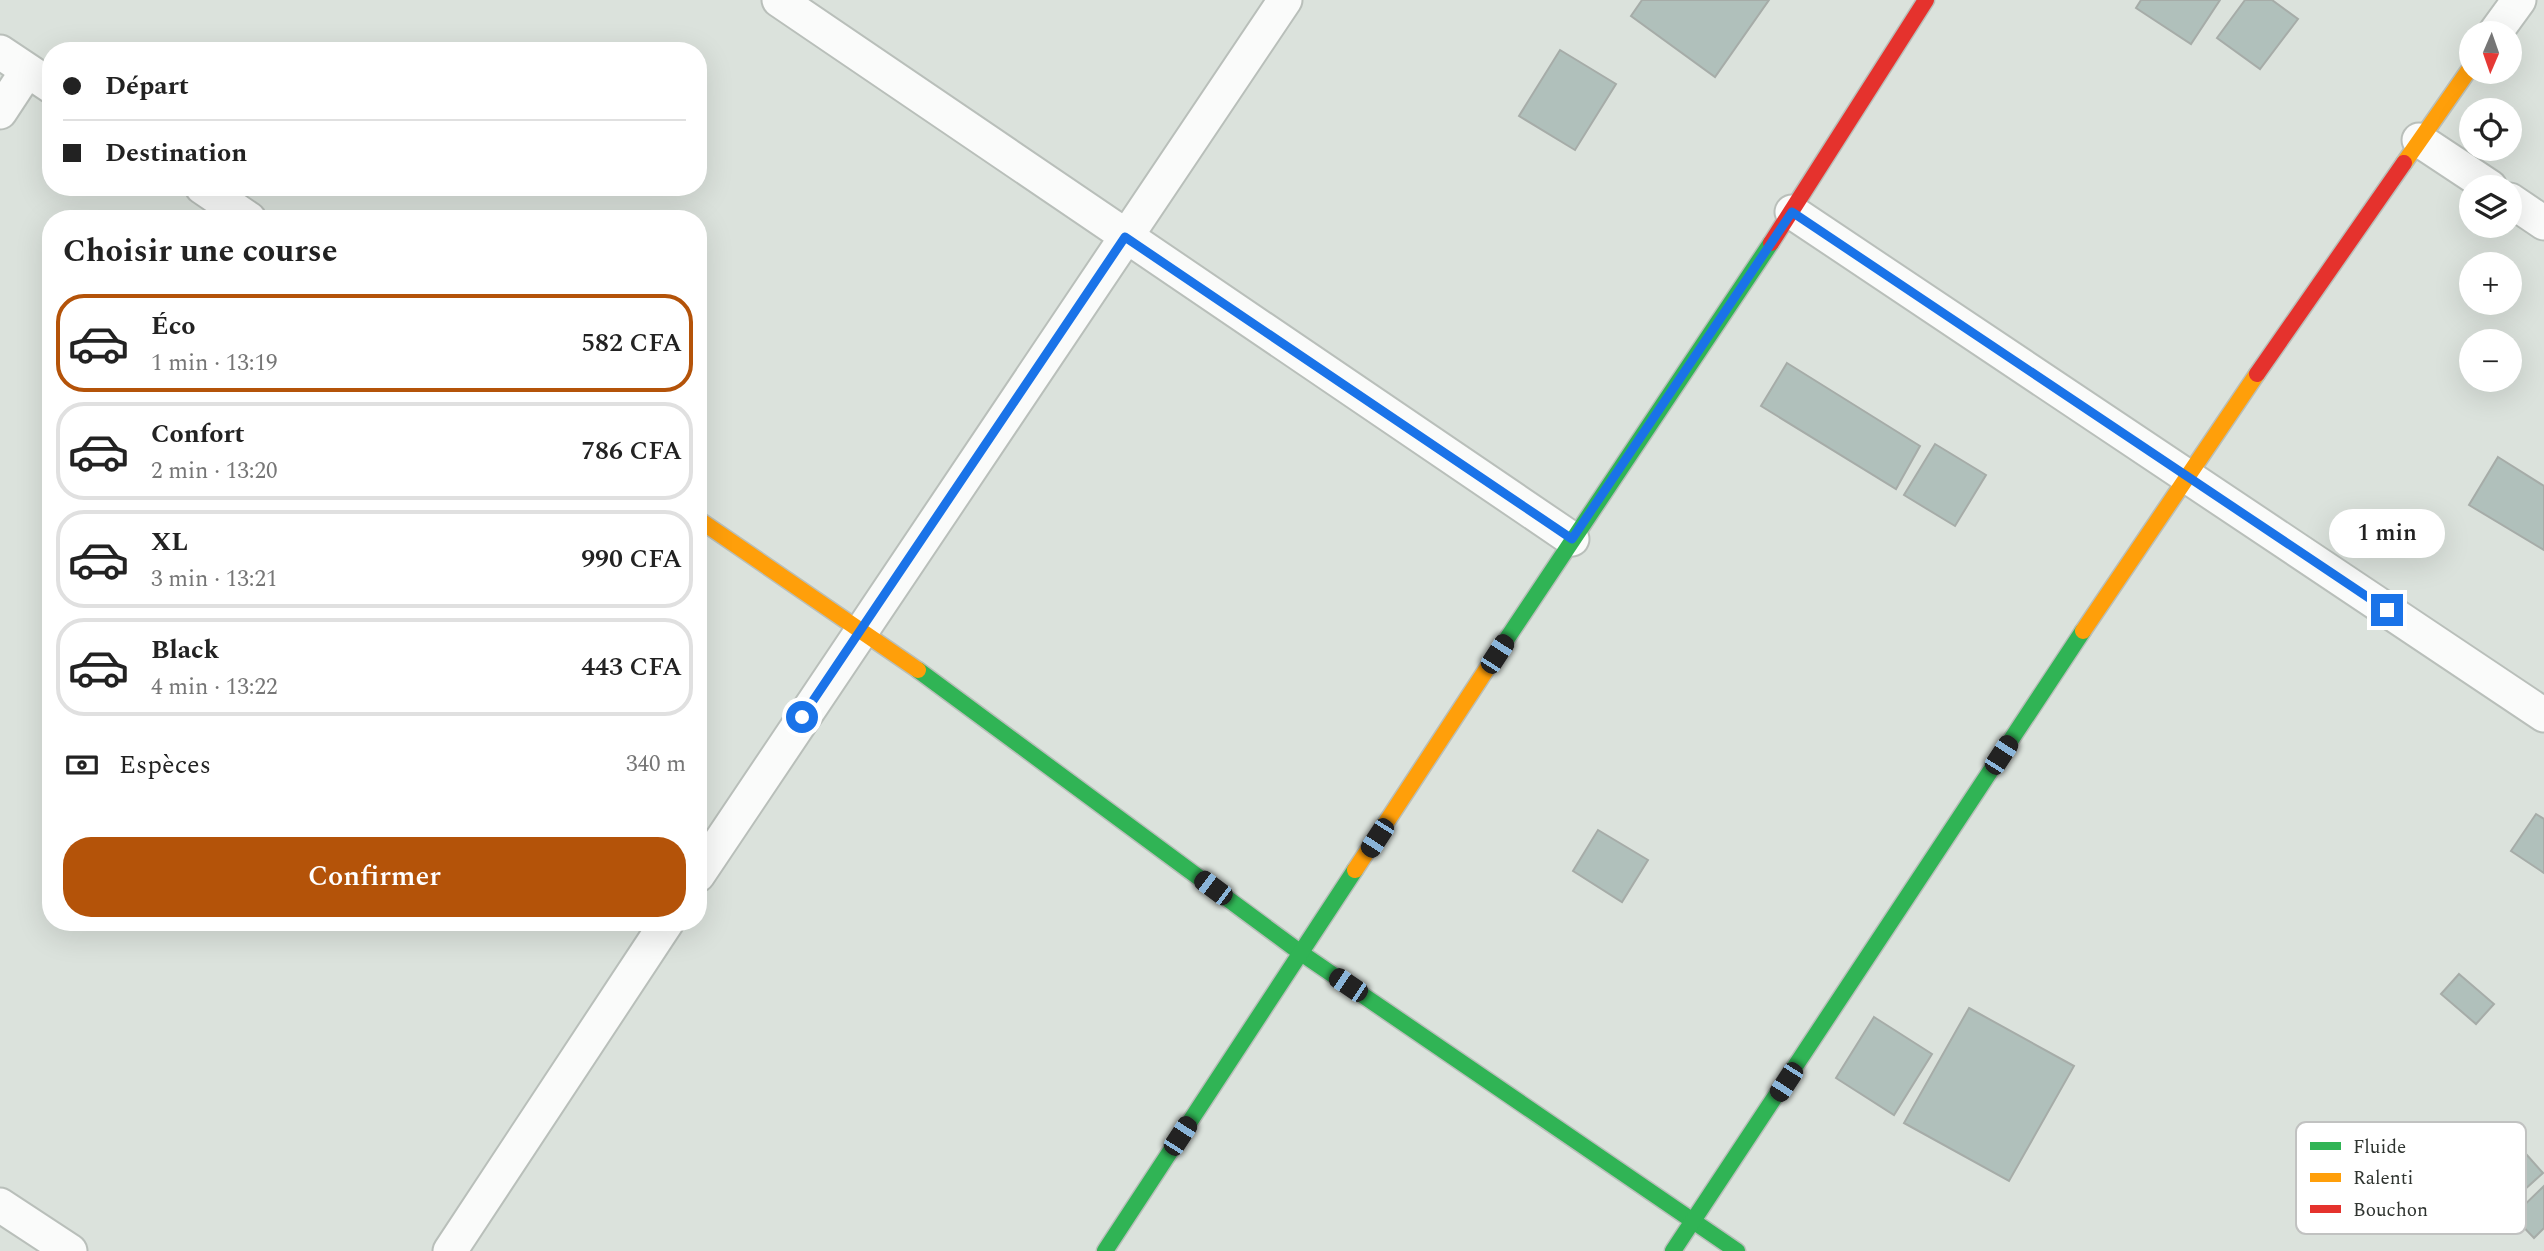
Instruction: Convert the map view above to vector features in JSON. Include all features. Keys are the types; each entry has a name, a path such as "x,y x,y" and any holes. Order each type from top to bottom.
{"street":[{"path":"779,0 1572,539"},
{"path":"707,861 861,628 1285,0"},
{"path":"1105,1251 1572,539 1792,212 1926,0"},
{"path":"2504,21 2519,0"},
{"path":"0,52 39,78 0,113"},
{"path":"1673,1251 2186,476 2459,84"},
{"path":"2419,140 2472,175"},
{"path":"215,196 236,210"},
{"path":"2522,208 2544,223"},
{"path":"1792,212 2544,715"},
{"path":"707,525 861,628 1301,953 1737,1251"},
{"path":"450,1251 661,931"},
{"path":"0,1205 70,1251"}],"building":[{"path":"1642,0 1769,0 1715,77 1631,16"},
{"path":"2141,0 2220,0 2191,44 2136,8"},
{"path":"2245,0 2272,0 2298,19 2260,69 2217,38"},
{"path":"1560,50 1616,84 1575,150 1519,116"},
{"path":"1787,363 1920,446 1896,489 1761,406"},
{"path":"1935,444 1986,475 1955,526 1904,495"},
{"path":"2498,457 2544,486 2544,550 2469,505"},
{"path":"2536,814 2544,819 2544,873 2511,851"},
{"path":"1598,830 1648,860 1622,902 1573,871"},
{"path":"2459,974 2494,1004 2476,1024 2441,994"},
{"path":"1969,1008 2074,1066 2009,1181 1904,1123"},
{"path":"1874,1017 1932,1054 1894,1115 1836,1078"},
{"path":"2526,1154 2543,1173 2526,1188"},
{"path":"2544,1186 2544,1228 2534,1238 2526,1230 2526,1203"}],"traffic: fast":[{"path":"1494,658 1771,243"},
{"path":"1673,1251 2083,631"},
{"path":"918,670 1301,953 1737,1251"},
{"path":"1105,1251 1355,870"}],"traffic: slow":[{"path":"2404,163 2459,84"},
{"path":"2083,631 2257,374"},
{"path":"707,525 918,670"},
{"path":"1355,870 1494,658"}],"traffic: jam":[{"path":"1771,243 1926,0"},
{"path":"2257,374 2404,163"}],"route":[{"path":"802,717 1125,237 1572,539 1792,212 2387,610"}]}
